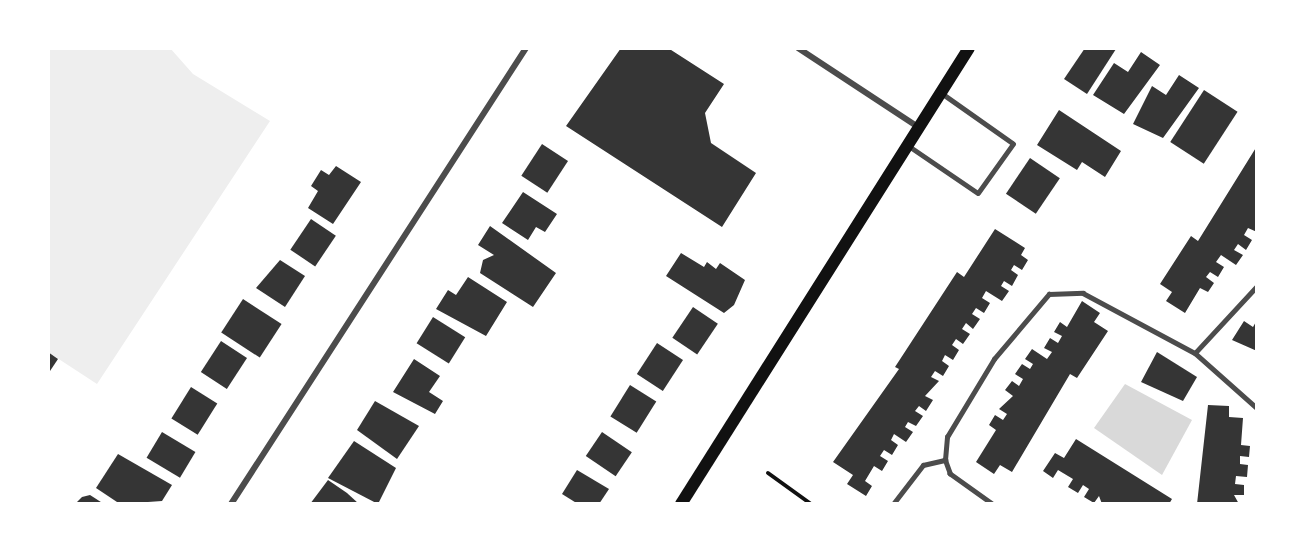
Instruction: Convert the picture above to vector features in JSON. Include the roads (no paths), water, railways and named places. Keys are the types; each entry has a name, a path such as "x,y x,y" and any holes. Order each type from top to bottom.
{"main road":[{"path":"681,504 971,49"}],"street":[{"path":"231,504 526,48"},
{"path":"798,48 921,128"}],"lane":[{"path":"909,146 978,193 1013,144 942,94"},
{"path":"1195,353 1257,286"},
{"path":"992,504 962,486 945,460 947,437 970,396 1048,294 1083,292 1195,353 1257,408"},
{"path":"893,504 923,465 945,460"}]}
